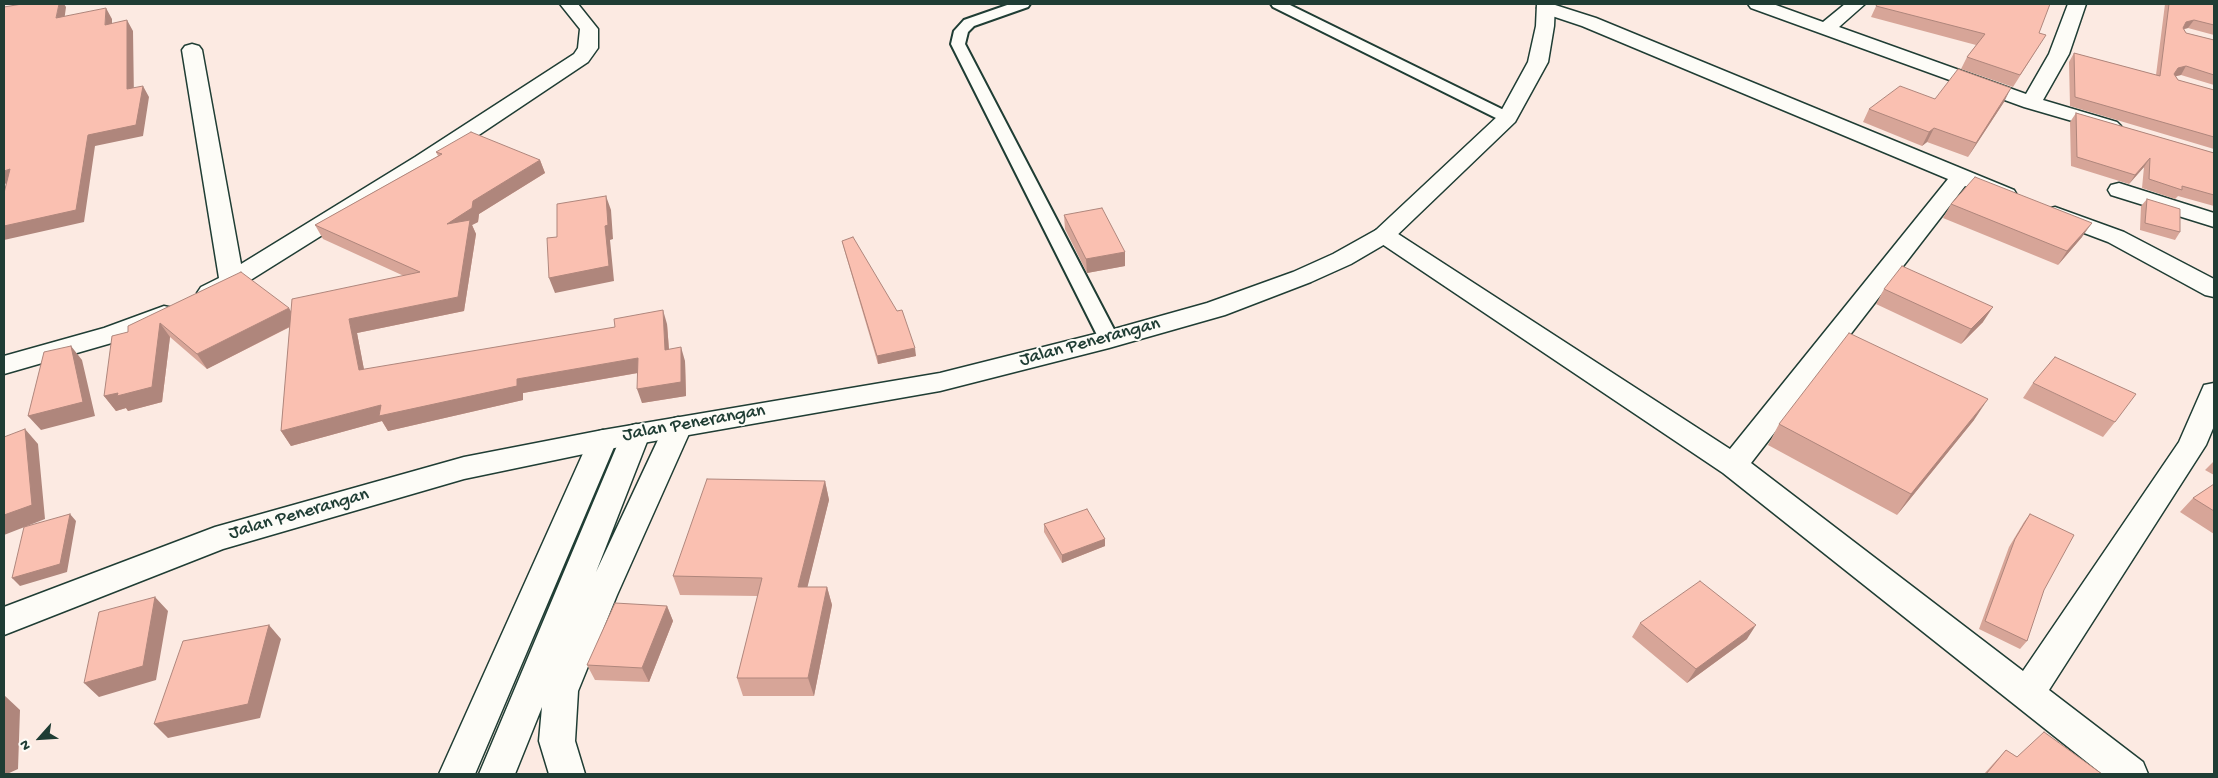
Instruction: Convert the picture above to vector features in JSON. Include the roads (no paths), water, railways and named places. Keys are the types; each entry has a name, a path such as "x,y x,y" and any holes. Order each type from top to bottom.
{"street":[{"path":"4,365 113,334 186,306 232,281 423,162 581,58 588,48 589,29 569,4"},
{"path":"1757,4 2031,103 2132,132"},
{"path":"1827,28 1856,4"},
{"path":"2031,103 2059,54 2077,4"},
{"path":"1546,6 1589,22 1961,177 2116,238 2214,289"},
{"name":"Jalan Penerangan","path":"4,621 215,539 464,468 636,434 940,382 1109,339 1216,309 1302,277 1342,259 1384,235 1508,118 1538,62 1545,26 1546,6"},
{"path":"192,50 232,281"},
{"path":"1733,465 1961,177"},
{"path":"2119,190 2214,220"},
{"path":"1384,235 1733,465 2130,774"},
{"path":"2028,693 2192,445 2214,392"},
{"path":"567,774 557,741 561,691 601,595 678,427"},
{"path":"497,774 636,434"},
{"path":"457,774 603,440"},
{"path":"511,651 547,651"}],"lane":[{"path":"1023,4 970,23 961,32 958,44 1109,339"},
{"path":"1278,4 1508,118"}]}
